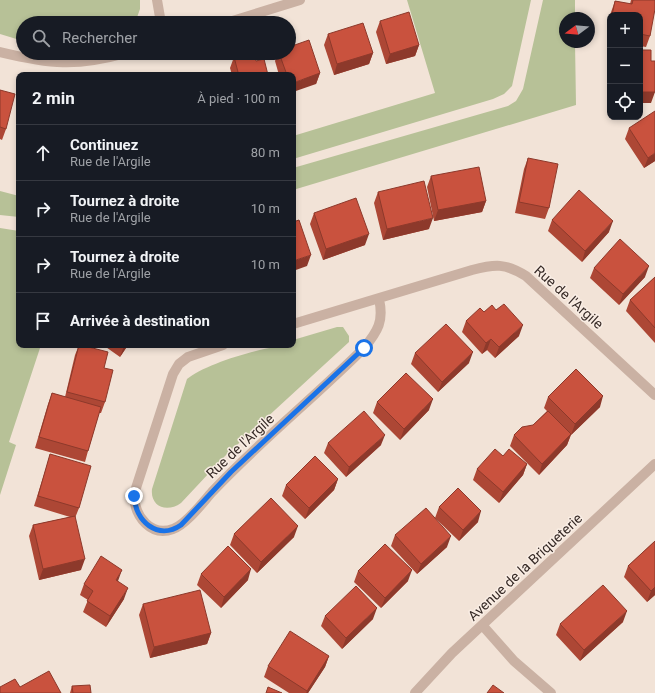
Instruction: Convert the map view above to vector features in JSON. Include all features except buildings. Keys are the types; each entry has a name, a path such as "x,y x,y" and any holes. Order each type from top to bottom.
{"street":[{"path":"157,0 160,16"},
{"path":"249,16 300,0"},
{"path":"0,52 16,56"},
{"path":"36,60 63,63 84,63 97,60"},
{"name":"Rue de l'Argile","path":"296,323 488,266 502,265 515,269 526,276 655,395"},
{"name":"Rue de l'Argile","path":"214,348 188,357 179,364 169,382 134,496 138,514 143,522 151,528 167,531 181,525 231,472 364,348 379,326 382,316 379,299"},
{"name":"Avenue de la Briqueterie","path":"415,693 452,653 483,626 655,464"},
{"path":"483,626 514,661 551,693"}],"green space":[{"path":"0,0 140,0 140,9 138,16 16,16 16,39 0,34"},
{"path":"407,0 531,0 512,86 504,94 493,99 296,158 296,135 435,93"},
{"path":"543,0 575,0 575,12 559,12 559,48 575,48 576,105 296,189 296,167 508,106 516,101 523,89"},
{"path":"0,191 16,195 16,217 0,215"},
{"path":"0,228 16,231 16,348 40,348 9,442 16,445 0,495"},
{"path":"337,327 343,327 349,336 349,342 225,456 181,503 170,508 165,508 157,504 152,495 152,489 187,379 208,367 238,356 269,348 296,348 296,339"}],"route":[{"path":"134,496 138,514 143,522 151,528 159,531 175,529 181,525 231,472 348,365 364,348"}]}
